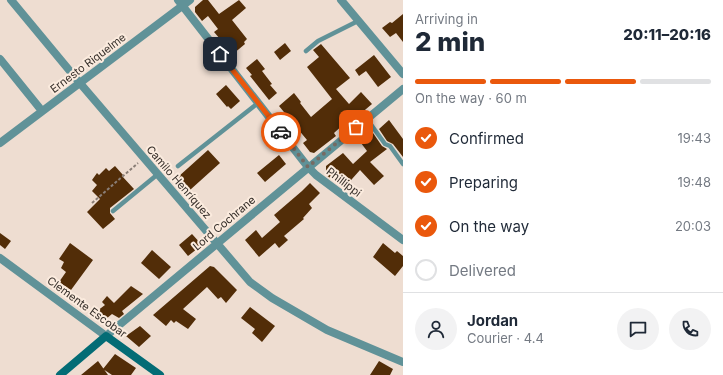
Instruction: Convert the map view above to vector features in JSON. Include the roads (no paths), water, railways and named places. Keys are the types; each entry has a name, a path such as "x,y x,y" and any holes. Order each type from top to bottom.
{"main road":[{"name":"Lord Cochrane","path":"60,375 106,336"},
{"name":"Clemente Escobar","path":"106,336 160,375"}],"street":[{"name":"Camilo Henríquez","path":"11,0 250,282 272,298 327,330 403,362"},
{"name":"Ernesto Riquelme","path":"0,143 180,3 190,0"},
{"path":"341,0 403,74"},
{"name":"Phillippi","path":"180,3 308,167 316,175 403,240"},
{"path":"0,59 42,111"},
{"name":"Lord Cochrane","path":"106,336 403,89"},
{"name":"Clemente Escobar","path":"0,258 106,336"}],"lane":[{"path":"306,51 318,41 358,21"},
{"path":"178,166 258,103"},
{"path":"366,119 385,144 390,146 403,164"},
{"path":"114,211 158,174"}]}
